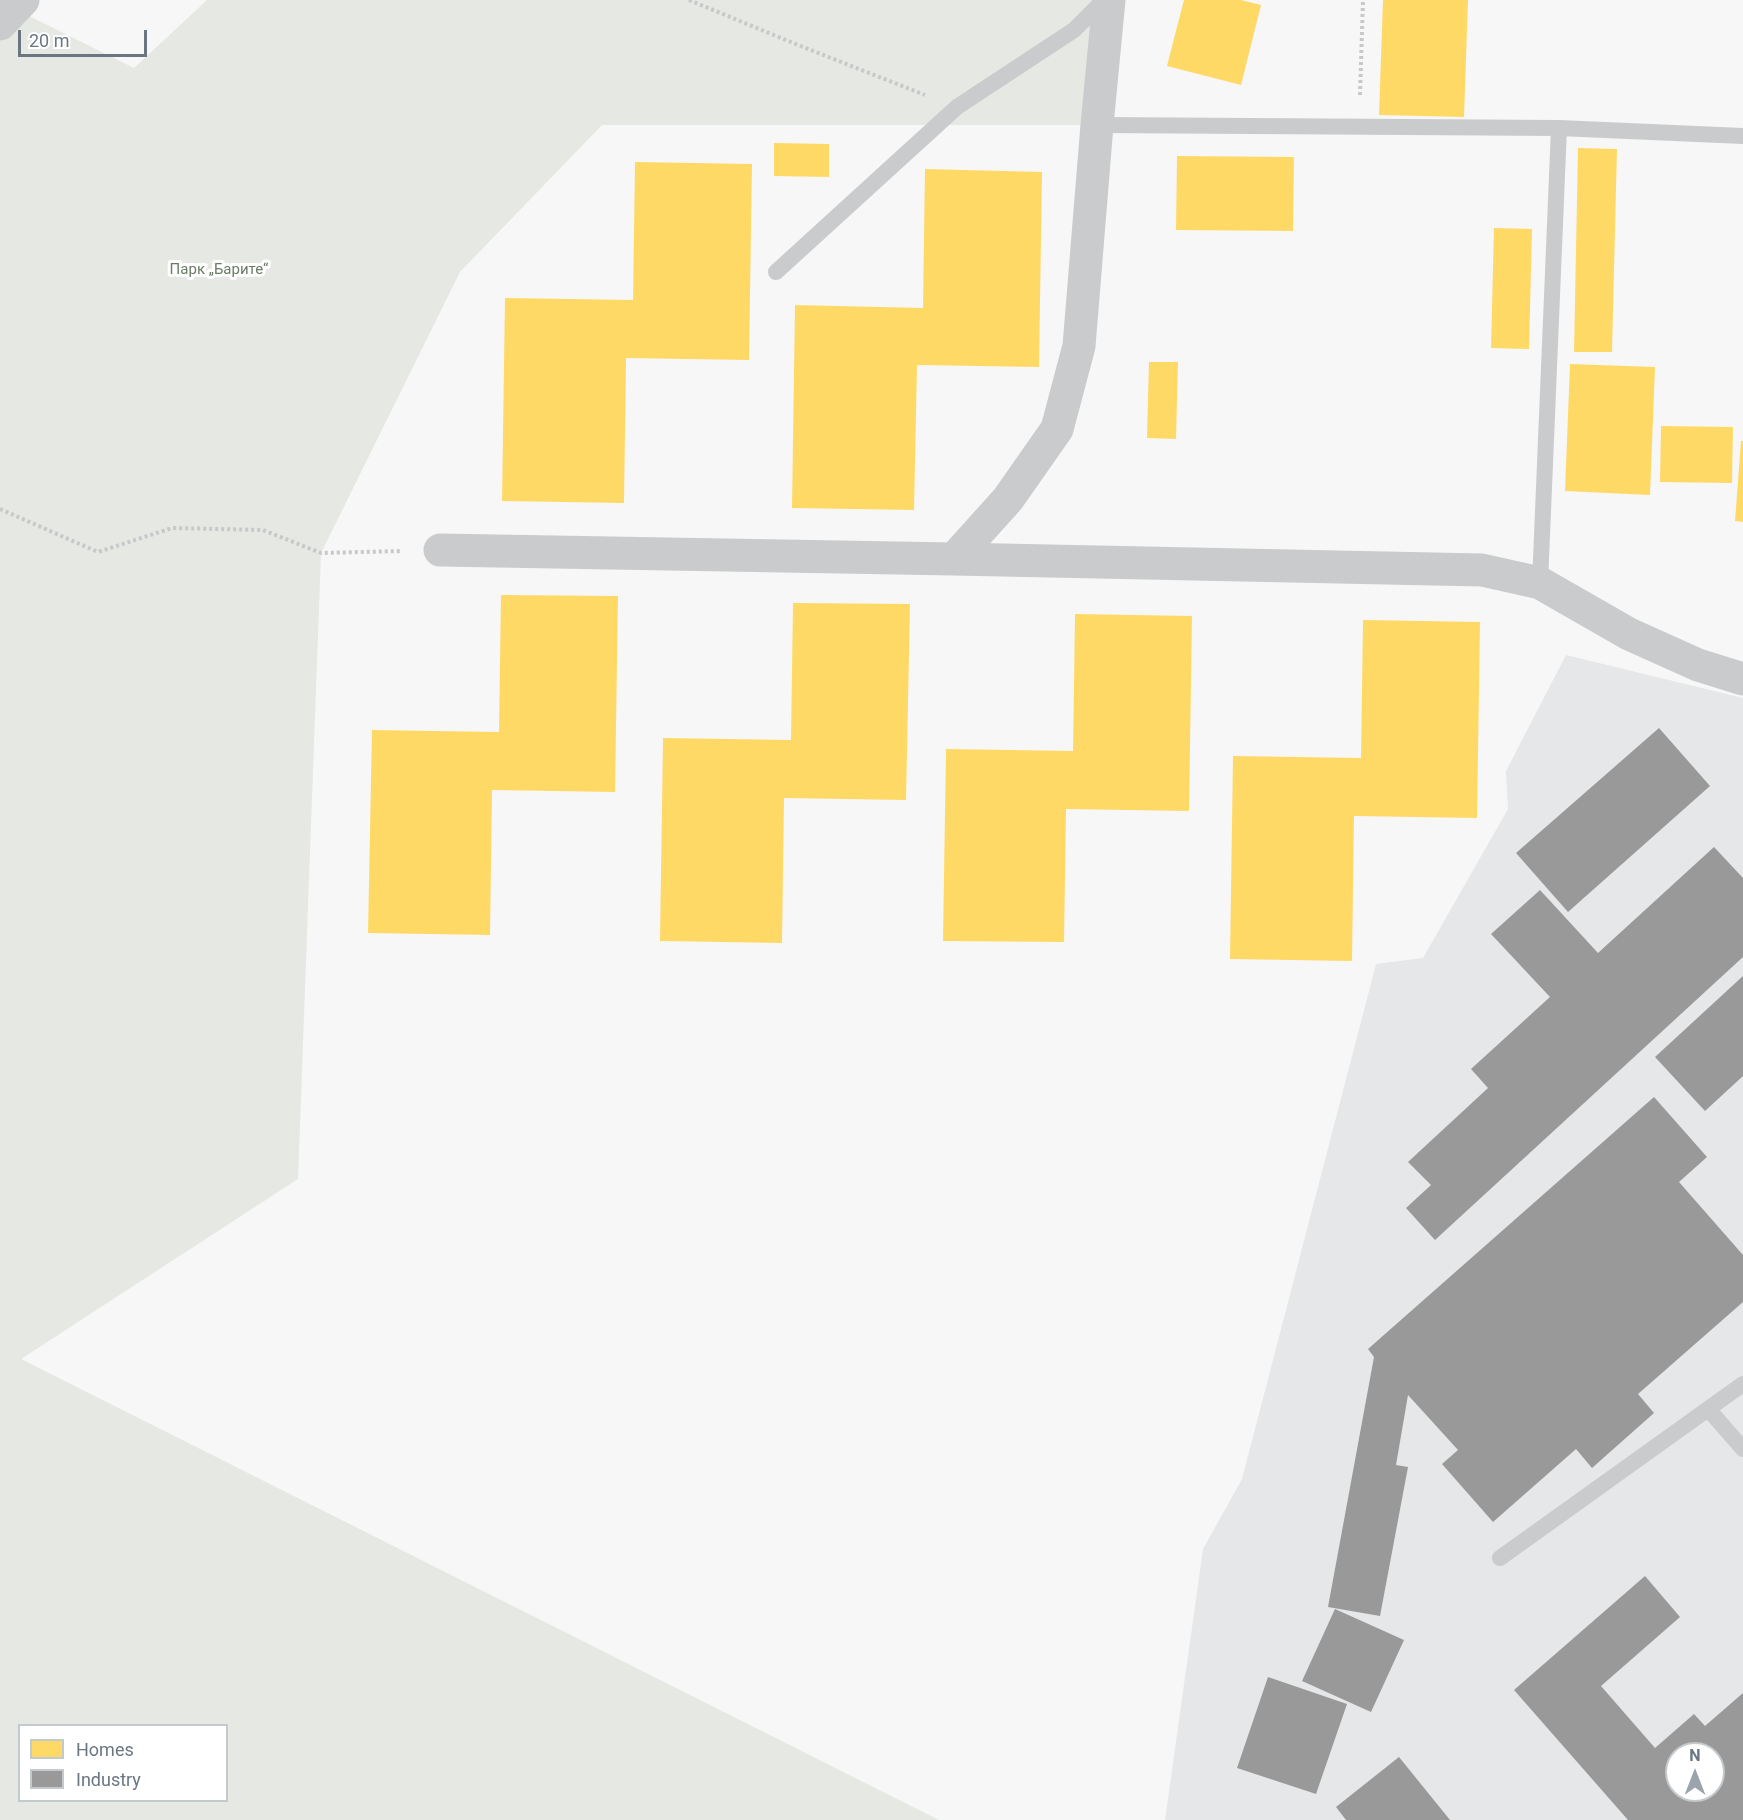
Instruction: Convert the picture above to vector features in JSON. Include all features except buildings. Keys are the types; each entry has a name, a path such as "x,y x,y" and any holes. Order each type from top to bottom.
{"street":[{"path":"0,24 23,0"},
{"path":"954,559 1008,499 1057,429 1078,346 1107,0"},
{"path":"440,550 1482,570 1540,583 1629,634 1698,665 1743,679"}],"lane":[{"path":"776,272 957,107 1074,30 1107,0"},
{"path":"1097,125 1559,128 1743,136"},
{"path":"1540,583 1559,128"},
{"path":"1500,1558 1743,1384"},
{"path":"1709,1410 1743,1449"}],"path":[{"path":"689,0 957,107"},
{"path":"1360,126 1362,0"},
{"path":"0,509 98,552 172,528 263,530 321,553 440,550"}],"shaded area":[{"path":"1566,655 1743,698 1743,1820 1165,1820 1203,1549 1242,1479 1376,964 1423,958 1508,809 1506,771"}],"green space":[{"name":"Парк „Барите“","path":"207,0 1109,0 1097,125 602,125 460,272 321,553 298,1179 21,1359 939,1820 0,1820 0,24 15,9 134,68"}]}
